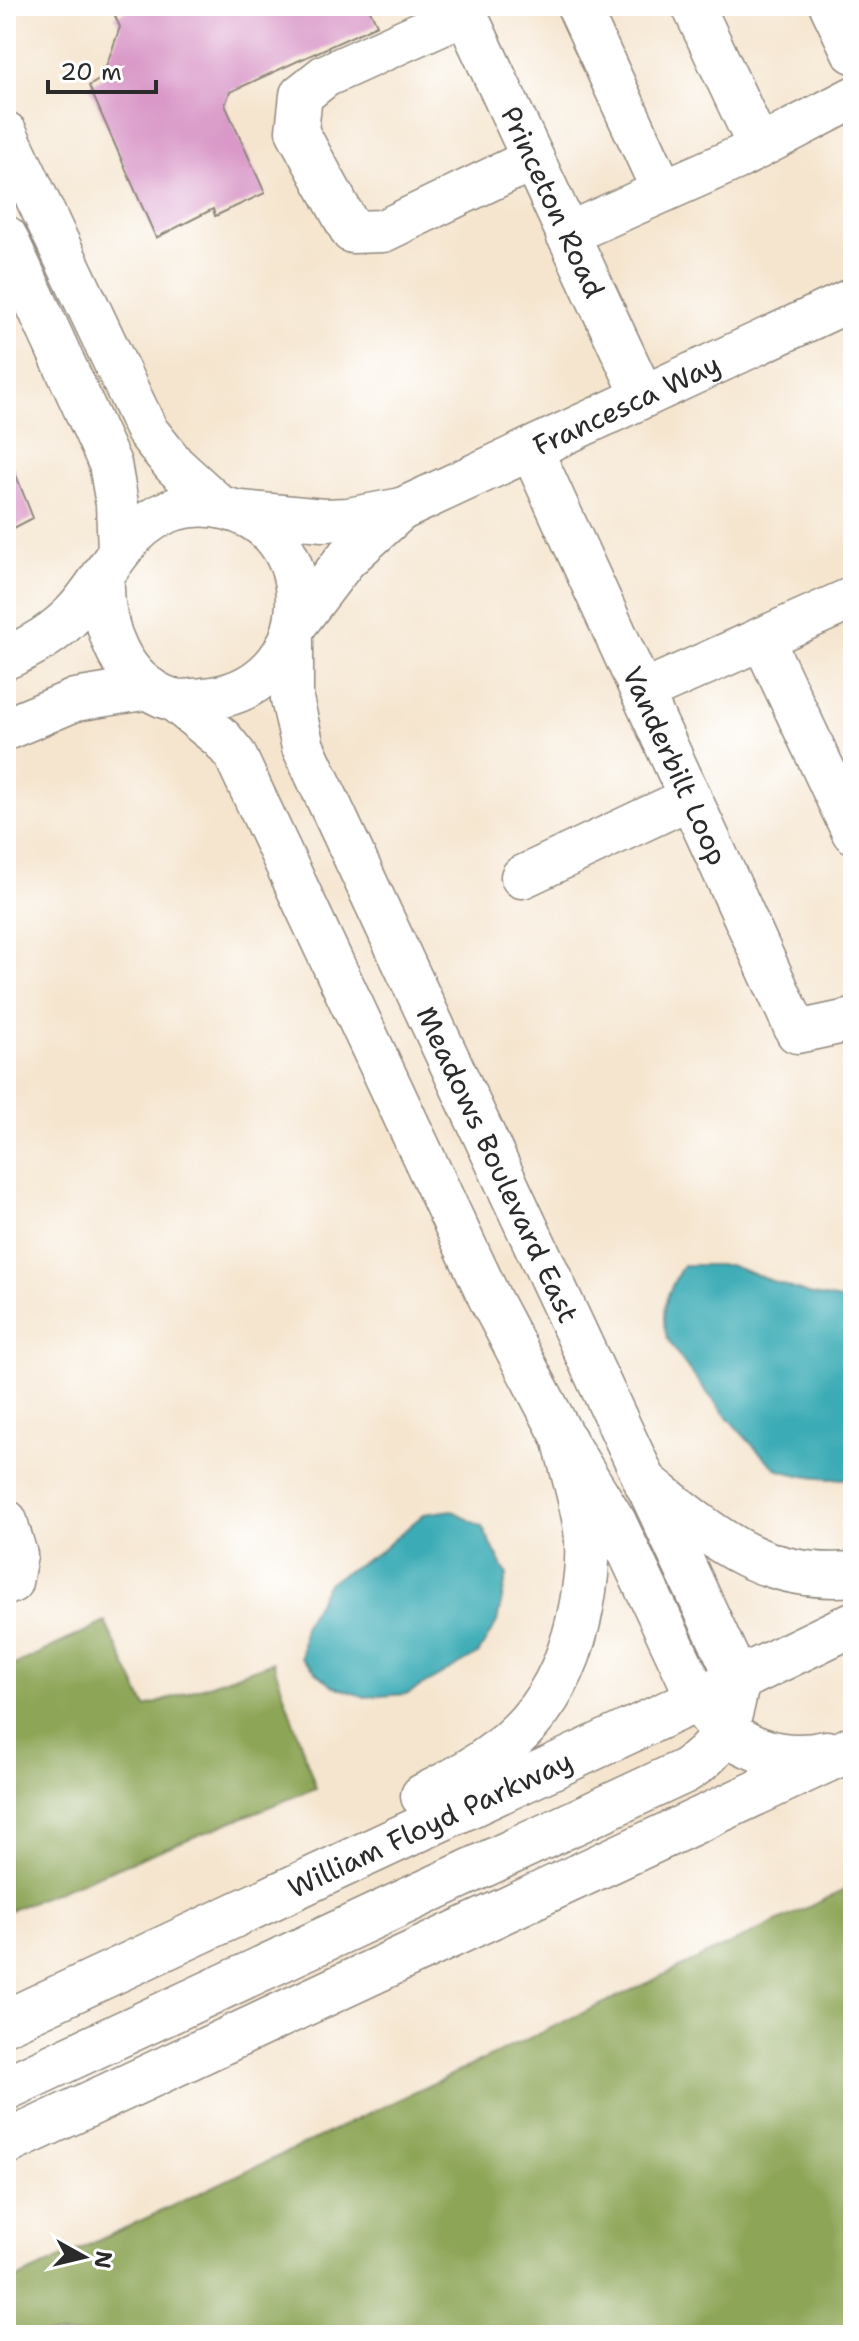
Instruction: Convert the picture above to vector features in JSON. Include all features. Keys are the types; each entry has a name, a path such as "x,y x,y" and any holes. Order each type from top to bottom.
{"highway":[{"path":"122,1967 305,1851 432,1792 484,1764 538,1714 568,1656 578,1627 584,1594 587,1533 565,1441"},
{"path":"647,1484 709,1534 747,1557 788,1571 831,1576 853,1574"},
{"name":"William Floyd Parkway","path":"6,2022 853,1624"},
{"path":"6,2088 685,1771 701,1761 726,1732 738,1680"},
{"path":"698,1699 726,1732 745,1745 766,1752 792,1756 816,1755 852,1748"},
{"path":"6,2143 852,1748"}],"street":[{"path":"578,6 663,191"},
{"path":"693,6 759,147"},
{"path":"831,6 853,52"},
{"path":"463,9 325,76 301,95 297,131 352,232 383,231 502,171 533,159"},
{"name":"Princeton Road","path":"463,9 643,396"},
{"path":"567,234 759,147 853,98"},
{"path":"6,133 143,424 174,465 230,509 271,533 293,567 297,585 294,632 272,668 257,682 217,698 162,694 75,700 6,729"},
{"path":"6,237 110,464 117,504 104,614 110,636 132,673 215,733 235,755 491,1301 565,1441 615,1522 698,1699"},
{"name":"Francesca Way","path":"230,509 323,520 348,519 402,509 853,299"},
{"name":"Vanderbilt Loop","path":"531,449 797,1032 853,1020"},
{"path":"6,658 58,629 132,534 162,514 199,506 230,509"},
{"name":"Francesca Way","path":"294,632 345,560 402,509"},
{"path":"642,692 853,598"},
{"name":"Meadows Boulevard East","path":"294,632 292,699 303,747 738,1680"},
{"path":"762,638 853,832"},
{"path":"522,877 690,798"},
{"path":"6,1521 16,1555 11,1582"}],"green space":[{"path":"105,1622 146,1707 273,1662 316,1788 6,1912 6,1669"},
{"path":"853,1886 853,2335 6,2335 6,2284"}],"water":[{"path":"683,1265 729,1265 808,1294 853,1302 853,1478 816,1478 780,1470 738,1429 700,1384 672,1345 664,1324 667,1298"},
{"path":"452,1510 482,1527 507,1575 497,1622 478,1654 407,1694 364,1697 331,1685 301,1658 304,1624 329,1582 379,1552 424,1514"}],"building":[{"path":"137,6 368,6 377,25 230,92 225,105 265,193 215,216 213,209 156,238 89,86 102,78 120,27 115,16"},
{"path":"6,450 33,518 6,532"}]}
